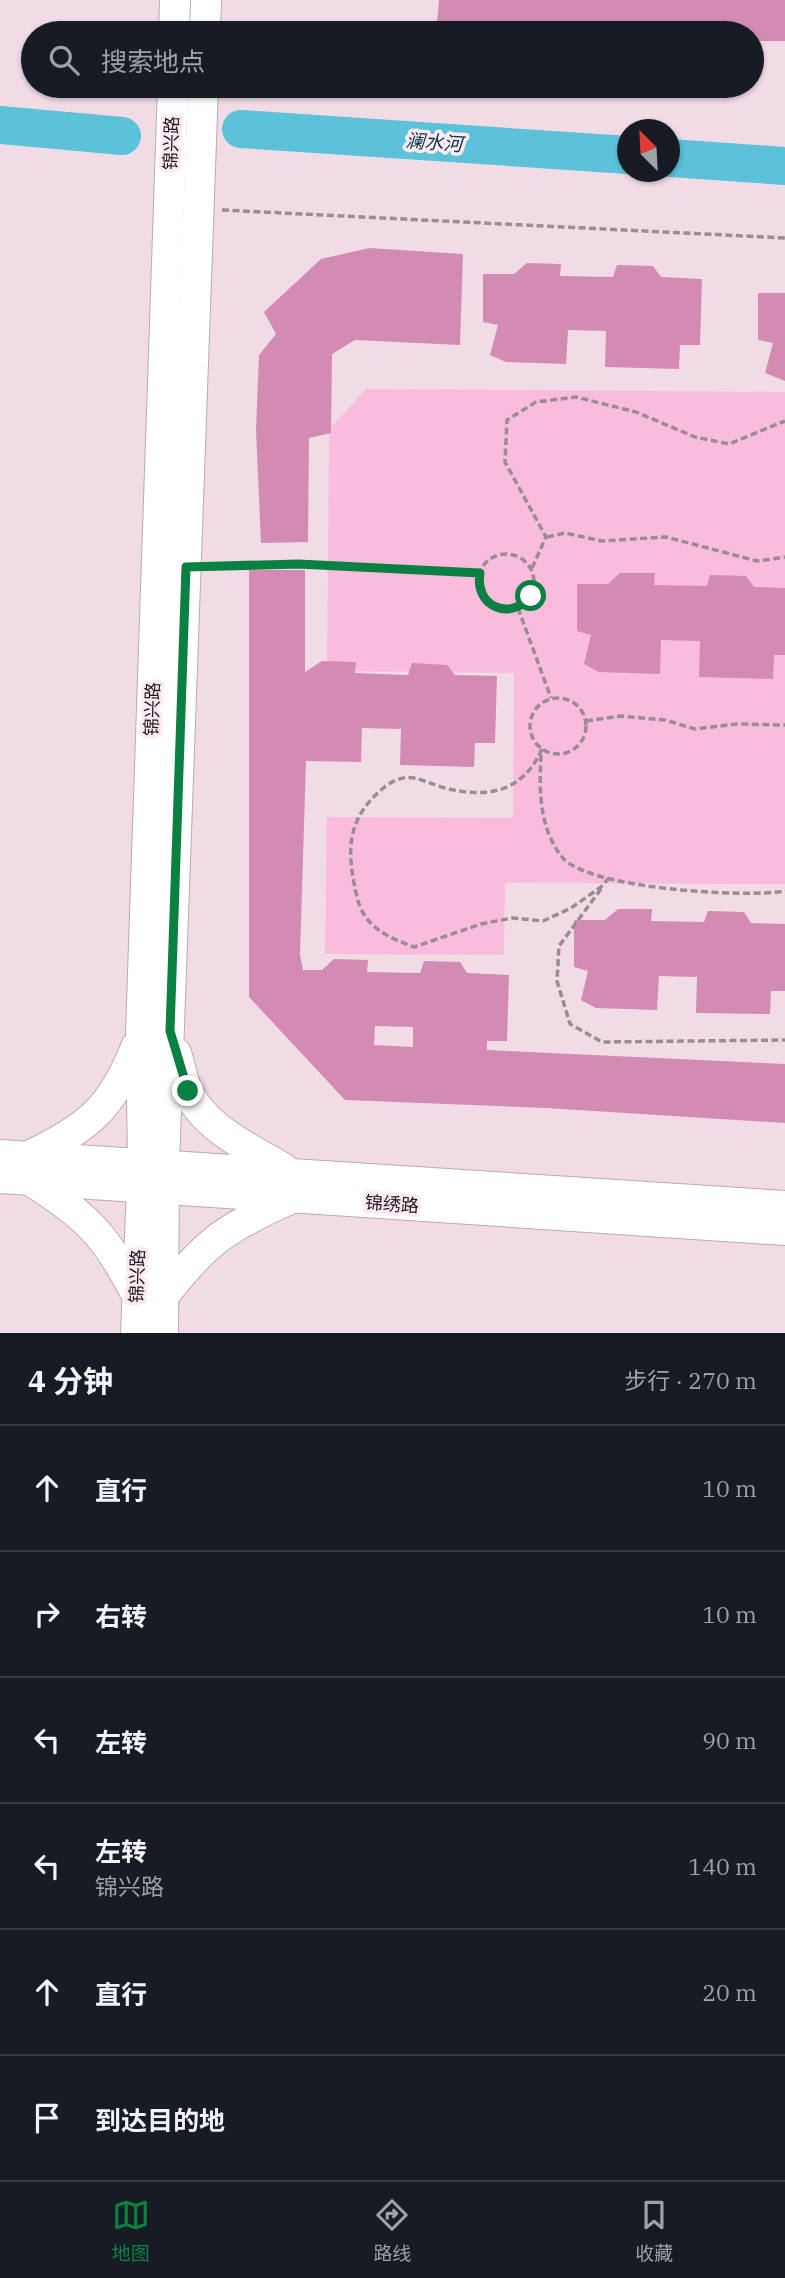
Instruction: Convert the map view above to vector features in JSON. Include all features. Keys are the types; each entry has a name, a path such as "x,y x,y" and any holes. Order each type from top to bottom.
{"street":[{"path":"175,21 176,0"},
{"path":"205,21 206,0"},
{"name":"锦兴路","path":"136,1333 149,1296 153,1175 173,98"},
{"name":"锦兴路","path":"156,1032 186,567 203,98"},
{"path":"156,1032 188,1091 214,1124 291,1184 250,1217 212,1240 149,1296 97,1230 74,1208 14,1167 71,1136 98,1112 122,1083 156,1032"},
{"name":"锦绣路","path":"14,1167 291,1184 785,1206"},
{"name":"锦绣路","path":"291,1184 785,1230"},
{"name":"锦兴路","path":"149,1296 163,1333"}],"path":[{"path":"199,208 785,238"},
{"path":"546,537 505,462 507,420 536,402 576,397 636,412 695,437 729,444 785,421"},
{"path":"546,537 565,533 602,541 666,537 757,561 785,557"},
{"path":"532,568 518,556 499,554 491,558 480,573 478,582 484,599 499,609 518,608 525,603 534,587 532,568 546,537"},
{"path":"186,567 298,564 480,573"},
{"path":"518,608 551,698"},
{"path":"551,698 569,699 583,712 586,721 582,739 569,752 560,754 542,749 535,743 529,726 535,709 551,698"},
{"path":"586,721 620,716 665,720 695,729 736,724 785,724"},
{"path":"542,749 542,812 554,845 564,860 586,873 608,879 760,895 785,891"},
{"path":"542,749 532,771 519,781 491,793 447,788 412,778 392,780 362,807 351,839 351,870 360,909 380,934 414,947 481,924 513,918 543,920 571,908 608,879"},
{"path":"608,879 559,946 557,981 570,1024 602,1042 785,1040"}],"shaded area":[{"path":"366,389 785,392 785,884 505,883 504,955 325,954 327,817 513,818 514,673 327,671 329,429"}],"building":[{"path":"439,0 785,0 785,41 764,41 764,21 437,21"},
{"path":"369,248 463,254 460,345 355,340 332,354 331,433 309,438 308,542 261,543 256,430 259,355 276,334 264,312 321,259"},
{"path":"527,263 561,264 560,276 613,277 617,265 653,266 661,277 702,279 700,345 680,345 679,369 605,367 606,331 568,330 566,364 506,362 490,355 498,325 483,322 483,274 514,274"},
{"path":"758,293 785,293 785,381 765,373 773,343 758,340"},
{"path":"249,570 305,570 305,672 322,661 356,662 355,673 408,675 412,663 447,665 455,675 497,676 495,743 475,743 474,767 400,765 401,729 362,728 361,762 306,761 300,955 303,970 322,970 334,959 368,960 367,972 420,973 424,961 460,962 467,973 509,975 507,1041 487,1041 487,1050 785,1064 785,1123 546,1108 345,1100 249,997","holes":["375,1026 413,1027 413,1047 374,1045"]},
{"path":"620,573 655,573 654,585 707,586 710,575 746,576 754,587 785,588 785,655 774,655 773,679 699,677 700,641 661,640 660,674 599,672 584,664 591,635 577,631 577,584 608,584"},
{"path":"618,909 652,909 651,921 704,922 708,911 744,912 751,923 785,924 785,991 771,991 770,1014 696,1013 697,977 659,976 657,1010 596,1008 581,1000 588,971 574,967 574,920 605,920"}],"waterway":[{"name":"澜水河","path":"0,125 122,136"},
{"name":"澜水河","path":"241,129 617,154"},
{"name":"澜水河","path":"680,159 785,166"}],"route":[{"path":"188,1091 170,1031 186,567 298,564 480,573 478,582 484,599 499,609 518,608 531,596"}]}
